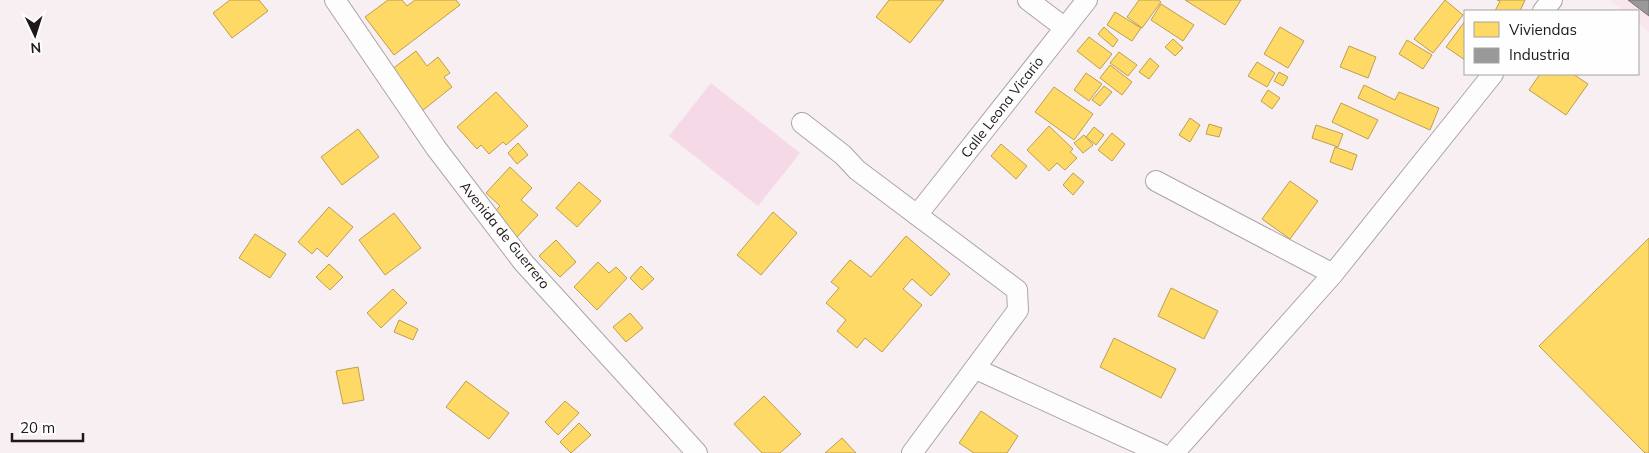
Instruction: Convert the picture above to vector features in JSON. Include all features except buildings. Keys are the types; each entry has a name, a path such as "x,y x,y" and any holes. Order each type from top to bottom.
{"street":[{"name":"Avenida de Guerrero","path":"335,0 436,148 523,262 697,453"},
{"path":"1028,0 1065,28"},
{"name":"Calle Leona Vicario","path":"917,215 1087,0"},
{"path":"1544,10 1552,0"},
{"path":"1174,453 1333,274 1492,75"},
{"path":"802,123 843,155 856,170 1017,290 1018,310 912,453"},
{"path":"1156,181 1333,274"},
{"path":"976,368 1160,453"}],"shaded area":[{"path":"1610,0 1649,0 1649,32 1639,24 1639,10 1623,10"},
{"path":"711,83 800,153 758,206 669,136"}]}
